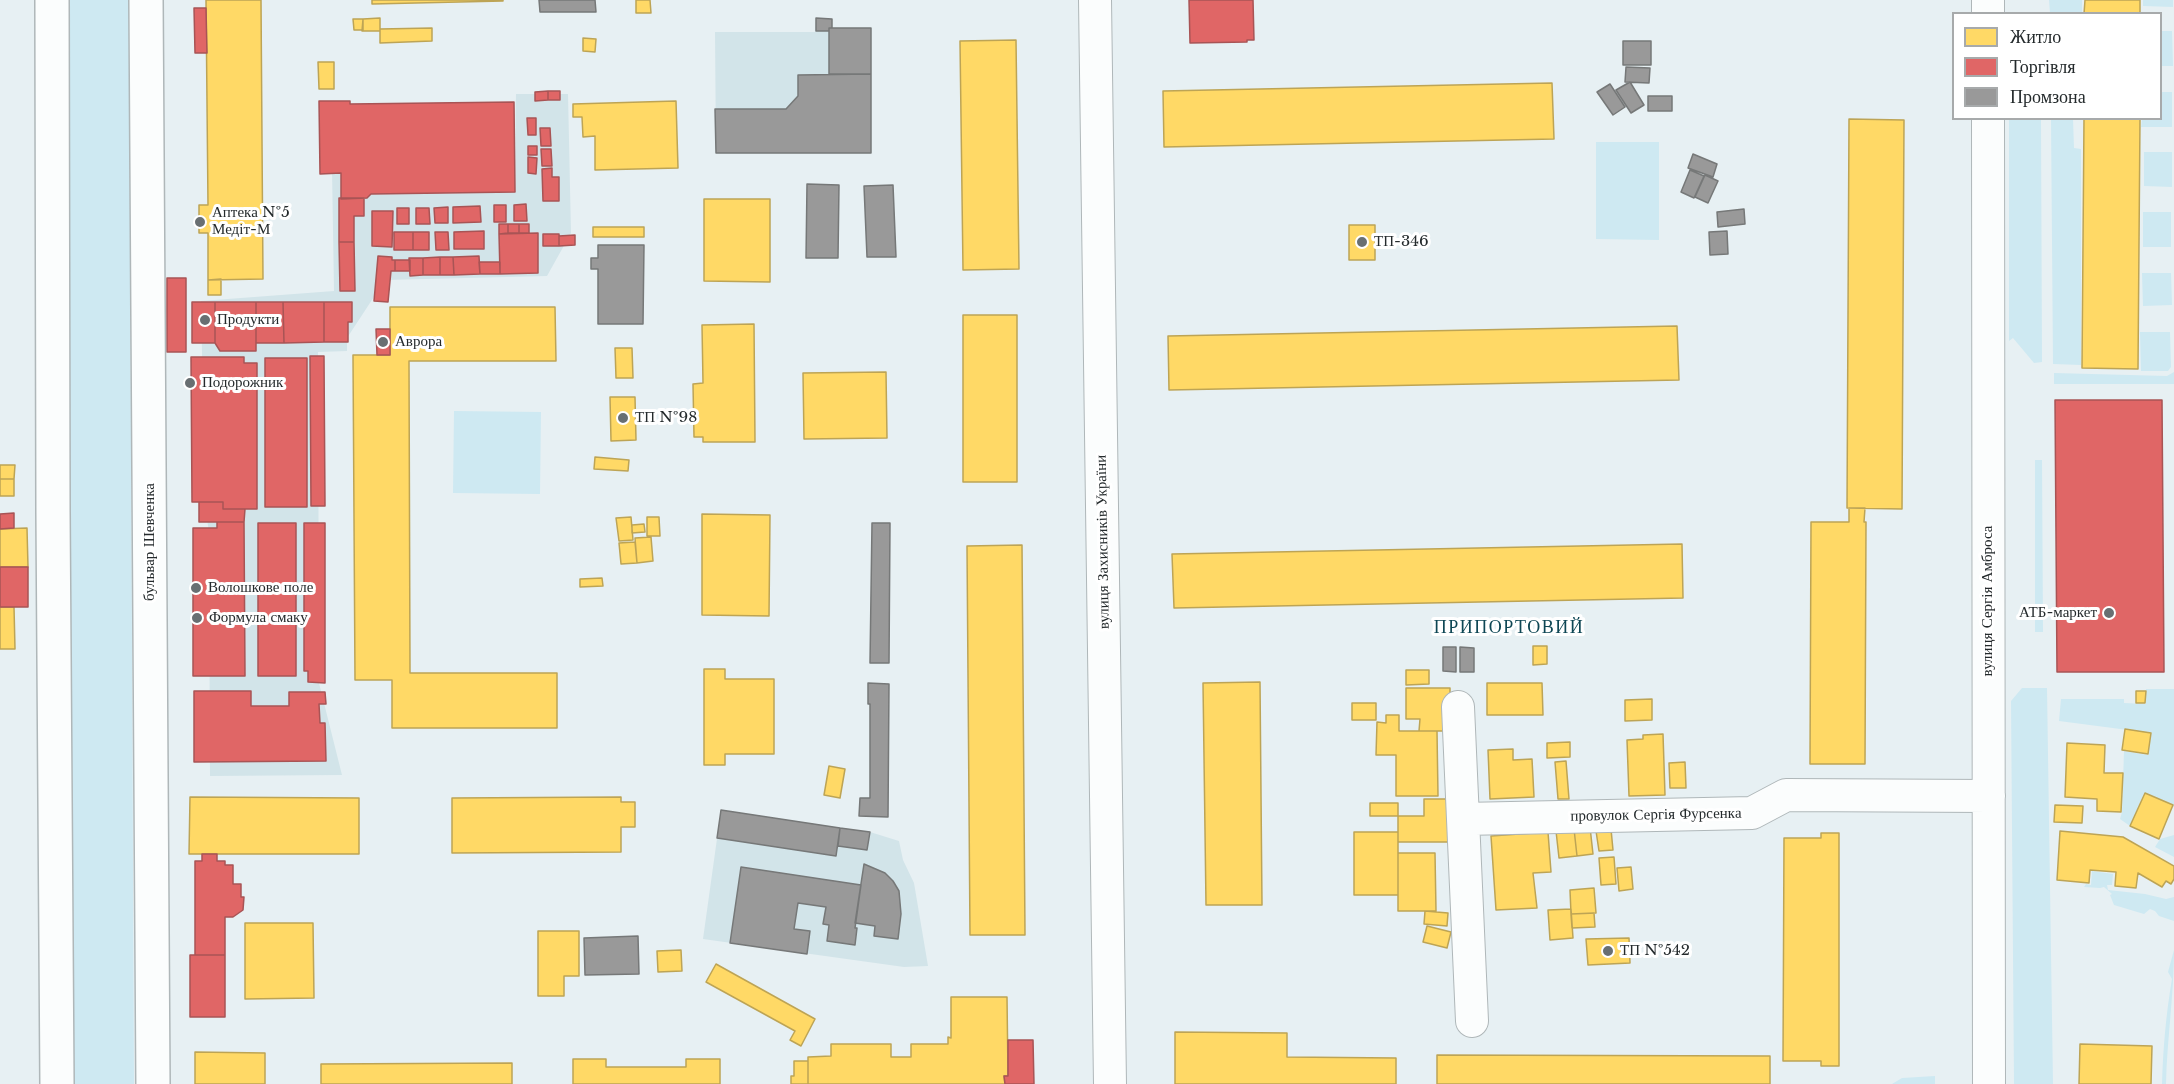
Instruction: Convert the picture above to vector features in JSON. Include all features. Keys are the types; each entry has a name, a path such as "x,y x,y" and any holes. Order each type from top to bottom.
{"main road":[{"path":"52,0 57,1084"},
{"name":"бульвар Шевченка","path":"146,0 153,1084"}],"street":[{"name":"вулиця Захисників України","path":"1095,0 1110,1084"},
{"name":"вулиця Сергія Амброса","path":"1988,120 1989,1084"},
{"path":"1458,707 1472,1021"},
{"name":"провулок Сергія Фурсенка","path":"1463,819 1752,813 1786,795 1989,796"}],"shaded area":[{"path":"67,0 129,0 134,1084 73,1084"},
{"path":"2049,0 2082,0 2082,12 2050,12"},
{"path":"2143,0 2173,0 2173,7 2143,6"},
{"path":"816,18 832,19 832,28 871,28 871,153 716,153 715,32 815,32"},
{"path":"2162,31 2172,31 2173,66 2162,66"},
{"path":"2162,92 2172,92 2172,127 2141,127 2142,120 2162,120"},
{"path":"516,94 568,94 571,233 547,276 385,280 347,338 347,351 318,352 319,683 342,775 210,776 209,532 205,506 201,301 334,291 332,169 515,165"},
{"path":"2009,120 2041,120 2042,362 2034,363 2013,338 2009,341"},
{"path":"2051,120 2073,120 2074,148 2081,149 2081,365 2053,364"},
{"path":"1596,142 1659,142 1659,240 1596,239"},
{"path":"2144,152 2172,152 2172,187 2144,186"},
{"path":"2143,212 2171,212 2171,247 2143,247"},
{"path":"2142,273 2171,273 2172,305 2143,306"},
{"path":"2140,332 2170,332 2171,367 2168,371 2141,371"},
{"path":"2174,372 2174,384 2054,384 2054,373 2167,376"},
{"path":"454,411 541,412 540,494 453,493"},
{"path":"2035,460 2042,460 2043,632 2035,632"},
{"path":"2022,688 2047,688 2053,1084 2014,1084 2011,701"},
{"path":"2146,689 2174,689 2174,807 2144,793 2130,826 2120,819 2124,751 2148,755 2151,733 2059,721 2061,699 2124,699 2124,703 2146,704"},
{"path":"721,810 870,832 899,841 903,860 914,883 928,966 904,967 703,939"},
{"path":"2174,835 2174,857 2155,847 2160,839"},
{"path":"2092,871 2113,874 2112,885 2107,885 2108,890 2166,899 2174,897 2174,921 2159,916 2150,909 2144,914 2114,905 2110,895 2112,894 2104,887 2084,887 2086,884 2091,885"},
{"path":"2174,950 2166,1084 2162,1084 2165,1032 2172,979 2168,972"},
{"path":"1935,1076 1935,1084 1892,1084 1902,1078"}],"building: Житло":[{"path":"206,0 261,0 263,279 208,280 208,233 199,233 199,205 208,205"},
{"path":"372,0 503,0 503,1 372,4"},
{"path":"636,0 650,0 651,13 636,13"},
{"path":"2085,0 2140,0 2140,12 2084,12"},
{"path":"380,18 380,31 362,31 363,19"},
{"path":"353,19 363,19 363,30 354,30"},
{"path":"432,28 432,41 380,43 380,29"},
{"path":"583,38 596,39 595,52 583,51"},
{"path":"1016,40 1019,269 963,270 960,41"},
{"path":"318,62 334,62 334,89 319,89"},
{"path":"1552,83 1554,139 1164,147 1163,91"},
{"path":"676,101 678,168 595,170 595,136 583,137 582,117 573,117 573,104"},
{"path":"1849,119 1904,120 1902,509 1847,508"},
{"path":"2084,120 2140,120 2138,369 2082,368"},
{"path":"704,199 770,199 770,282 704,281"},
{"name":"ТП-346","path":"1349,225 1375,225 1375,260 1349,260"},
{"path":"593,227 644,227 644,237 593,237"},
{"path":"221,279 221,295 208,295 208,280"},
{"path":"390,307 555,307 556,361 409,361 410,673 557,673 557,728 392,728 392,680 355,680 353,355 390,355"},
{"path":"963,315 1017,315 1017,482 963,482"},
{"path":"754,324 755,442 703,442 703,437 694,437 693,384 703,383 702,325"},
{"path":"1677,326 1679,380 1169,390 1168,336"},
{"path":"615,348 632,348 633,378 616,378"},
{"path":"886,372 887,438 804,439 803,373"},
{"name":"ТП №98","path":"610,397 635,397 636,440 611,441"},
{"path":"595,457 629,460 628,471 594,469"},
{"path":"0,465 15,465 14,479 0,479"},
{"path":"0,479 14,479 14,496 0,496"},
{"path":"1849,508 1865,508 1864,522 1866,522 1865,764 1810,764 1811,522 1849,522"},
{"path":"702,514 770,515 769,616 702,615"},
{"path":"631,517 633,540 619,541 616,518"},
{"path":"647,517 659,517 660,536 647,536"},
{"path":"644,524 645,532 632,533 632,525"},
{"path":"27,528 28,567 0,567 0,529"},
{"path":"651,537 653,561 637,563 635,538"},
{"path":"635,542 637,563 621,564 619,543"},
{"path":"1682,544 1683,598 1174,608 1172,554"},
{"path":"1022,545 1025,935 970,935 967,546"},
{"path":"602,578 603,586 580,587 580,579"},
{"path":"0,607 14,607 15,649 0,649"},
{"path":"1533,646 1547,646 1547,664 1533,665"},
{"path":"704,669 725,669 725,679 774,679 774,754 725,754 725,765 704,765"},
{"path":"1406,670 1429,670 1429,684 1406,685"},
{"path":"1260,682 1262,905 1206,905 1203,683"},
{"path":"1487,683 1542,683 1543,715 1487,715"},
{"path":"1406,688 1450,688 1450,731 1419,731 1420,719 1406,719"},
{"path":"2136,691 2146,691 2145,703 2136,703"},
{"path":"1652,699 1652,720 1625,721 1625,700"},
{"path":"1352,703 1376,703 1376,720 1352,720"},
{"path":"1386,715 1399,715 1399,731 1437,731 1438,796 1396,796 1396,755 1376,755 1377,722 1386,723"},
{"path":"2125,729 2151,733 2148,754 2122,750"},
{"path":"1663,734 1665,795 1629,796 1627,740 1643,739 1643,735"},
{"path":"1570,742 1570,757 1547,758 1547,743"},
{"path":"2067,743 2105,745 2104,773 2123,773 2121,812 2097,811 2097,799 2065,797"},
{"path":"1513,749 1513,760 1532,759 1534,797 1490,799 1488,750"},
{"path":"1566,761 1569,799 1558,799 1555,762"},
{"path":"1685,762 1686,788 1670,788 1669,763"},
{"path":"829,766 845,769 840,798 824,795"},
{"path":"2145,793 2173,805 2159,839 2130,826"},
{"path":"190,797 359,798 359,854 189,854"},
{"path":"621,797 621,802 635,802 635,827 621,827 621,852 452,853 452,798"},
{"path":"1424,799 1452,799 1452,842 1398,842 1398,816 1424,816"},
{"path":"1370,803 1398,803 1398,816 1370,816"},
{"path":"2055,805 2083,806 2082,823 2054,822"},
{"path":"1590,827 1593,854 1577,856 1574,829"},
{"path":"1574,829 1577,856 1559,858 1556,831"},
{"path":"1611,829 1613,850 1599,851 1596,831"},
{"path":"2060,831 2123,837 2174,866 2174,879 2171,884 2166,881 2162,887 2138,873 2136,888 2115,886 2116,872 2090,870 2089,883 2057,880"},
{"path":"1354,832 1398,832 1398,895 1354,895"},
{"path":"1548,832 1551,872 1533,873 1537,908 1496,910 1491,836"},
{"path":"1821,833 1839,833 1839,1066 1821,1066 1821,1061 1783,1061 1784,838 1821,838"},
{"path":"1398,853 1435,853 1436,911 1398,911"},
{"path":"1614,857 1616,884 1601,885 1599,858"},
{"path":"1631,867 1633,889 1619,891 1617,868"},
{"path":"1594,888 1596,913 1571,914 1570,890"},
{"path":"1571,909 1573,938 1550,940 1548,910"},
{"path":"1425,911 1448,913 1447,926 1424,924"},
{"path":"1594,913 1595,927 1572,928 1571,914"},
{"path":"245,923 313,923 314,998 245,999"},
{"path":"1427,926 1451,932 1447,948 1423,942"},
{"path":"538,931 579,931 579,976 564,976 564,996 538,996"},
{"name":"ТП №542","path":"1629,938 1630,963 1588,965 1586,939"},
{"path":"681,950 682,971 658,972 657,951"},
{"path":"716,964 815,1019 801,1046 790,1040 795,1031 706,982"},
{"path":"951,997 1007,997 1008,1076 1004,1076 1005,1084 808,1084 808,1057 831,1056 831,1044 891,1044 891,1057 911,1057 911,1044 948,1044 948,1037 951,1038"},
{"path":"1175,1032 1287,1033 1287,1057 1396,1058 1396,1084 1175,1084"},
{"path":"2080,1044 2152,1046 2151,1084 2079,1084"},
{"path":"195,1052 265,1053 265,1084 195,1084"},
{"path":"1437,1055 1770,1056 1770,1084 1437,1084"},
{"path":"573,1059 606,1059 606,1067 686,1067 686,1059 720,1059 720,1084 573,1084"},
{"path":"794,1061 808,1061 808,1084 791,1084 791,1076 794,1076"},
{"path":"512,1063 512,1084 321,1084 321,1064"}],"building: Торгівля":[{"path":"1189,0 1253,0 1254,40 1190,43"},
{"path":"194,8 206,8 207,53 195,53"},
{"path":"548,91 560,91 560,100 548,100"},
{"path":"548,91 548,100 535,101 535,92"},
{"path":"319,101 350,101 350,104 514,102 515,192 371,194 367,198 341,199 341,173 320,174"},
{"path":"527,118 536,118 536,135 528,135"},
{"path":"540,128 550,128 551,146 541,146"},
{"path":"528,146 537,146 537,155 528,155"},
{"path":"541,149 551,149 552,166 542,166"},
{"path":"528,157 537,158 536,174 528,173"},
{"path":"552,168 552,177 559,177 559,201 543,201 542,169"},
{"path":"339,198 364,198 364,216 354,216 354,242 339,242"},
{"path":"526,204 527,221 514,221 514,205"},
{"path":"494,205 506,205 506,222 494,222"},
{"path":"480,206 481,222 453,223 453,207"},
{"path":"448,207 448,223 435,223 434,208"},
{"path":"397,208 409,208 409,224 397,224"},
{"path":"416,208 429,208 430,224 416,224"},
{"path":"372,211 393,211 392,247 372,246"},
{"path":"499,224 508,224 508,233 499,234"},
{"path":"508,224 519,224 519,233 508,233"},
{"path":"519,224 529,224 529,233 519,233"},
{"path":"484,231 484,249 454,249 454,232"},
{"path":"394,232 413,232 413,250 394,250"},
{"path":"413,232 429,232 429,250 413,250"},
{"path":"435,232 448,232 449,250 436,250"},
{"path":"538,233 538,273 500,274 499,234"},
{"path":"543,234 559,234 559,246 543,246"},
{"path":"575,235 575,245 559,246 559,236"},
{"path":"339,242 354,242 355,291 340,291"},
{"path":"378,256 392,257 392,260 395,260 395,271 391,271 388,302 374,301"},
{"path":"479,256 480,274 454,275 453,257"},
{"path":"440,257 440,275 423,275 423,258"},
{"path":"440,257 453,257 454,275 440,275"},
{"path":"409,258 423,258 423,275 410,276"},
{"path":"395,260 410,260 410,271 395,271"},
{"path":"479,262 500,262 500,274 480,274"},
{"path":"167,278 186,278 186,352 167,352"},
{"path":"192,302 215,302 215,343 192,343"},
{"path":"215,302 256,302 256,351 220,351 215,343"},
{"path":"256,302 283,302 284,343 256,343"},
{"path":"283,302 324,302 324,342 284,343"},
{"path":"324,302 352,302 352,322 348,322 348,342 324,342"},
{"name":"Аврора","path":"376,329 390,329 390,355 377,355"},
{"path":"310,356 324,356 325,506 311,506"},
{"path":"191,357 244,357 244,363 257,363 257,509 223,509 223,502 192,502"},
{"path":"265,358 307,358 307,507 265,507"},
{"path":"2055,400 2162,400 2164,672 2057,672"},
{"path":"199,502 223,502 223,509 245,509 244,522 199,522"},
{"path":"14,513 14,528 0,529 0,514"},
{"path":"217,522 244,522 245,676 193,676 193,528 217,528"},
{"path":"258,523 296,523 296,676 258,676"},
{"path":"304,523 325,523 325,683 308,682 308,671 304,671"},
{"path":"0,567 28,567 28,607 0,607"},
{"path":"194,691 251,691 251,706 289,706 289,692 325,692 326,704 319,704 320,723 325,723 326,761 194,762"},
{"path":"202,854 217,854 217,861 225,861 225,865 233,865 233,884 241,884 241,897 244,897 243,910 233,917 225,917 225,955 195,955 195,861 202,861"},
{"path":"190,955 225,955 225,1017 190,1017"},
{"path":"1008,1040 1033,1040 1034,1084 1005,1084 1004,1076 1008,1076"}],"building: Промзона":[{"path":"539,0 595,0 596,12 540,12"},
{"path":"816,18 832,19 832,28 829,28 829,31 816,31"},
{"path":"829,28 871,28 871,74 829,74"},
{"path":"1623,41 1651,41 1651,65 1623,65"},
{"path":"1626,67 1650,68 1649,83 1625,82"},
{"path":"871,74 871,153 716,153 715,109 786,109 798,96 798,75"},
{"path":"1630,82 1644,105 1631,113 1616,90"},
{"path":"1610,84 1625,107 1613,115 1597,92"},
{"path":"1648,96 1672,96 1672,111 1648,111"},
{"path":"1693,154 1717,164 1713,177 1688,168"},
{"path":"1690,170 1704,176 1694,198 1681,192"},
{"path":"1705,175 1718,181 1708,203 1695,197"},
{"path":"807,184 839,185 838,258 806,258"},
{"path":"893,185 896,257 867,257 864,186"},
{"path":"1744,209 1745,224 1718,227 1717,212"},
{"path":"1727,231 1728,254 1710,255 1709,232"},
{"path":"598,245 644,245 643,324 598,324 598,269 591,269 591,258 598,258"},
{"path":"872,523 890,523 889,663 870,663"},
{"path":"1443,647 1456,647 1456,672 1443,671"},
{"path":"1460,647 1474,648 1474,672 1460,672"},
{"path":"868,683 889,684 888,817 859,816 860,798 870,798"},
{"path":"721,810 840,828 836,856 717,838"},
{"path":"840,828 870,832 867,850 838,846"},
{"path":"864,864 885,873 899,891 901,914 898,939 874,936 875,926 855,923"},
{"path":"741,867 861,885 855,945 827,941 829,925 823,924 826,907 798,903 794,929 810,931 807,954 730,943"},
{"path":"638,936 639,974 585,975 584,938"}],"place":[{"name":"Аптека №5 Медіт-М","path":"200,222"},
{"name":"ТП-346","path":"1362,242"},
{"name":"Продукти","path":"205,320"},
{"name":"Аврора","path":"383,342"},
{"name":"Подорожник","path":"190,383"},
{"name":"ТП №98","path":"623,418"},
{"name":"Волошкове поле","path":"196,588"},
{"name":"АТБ-маркет","path":"2109,613"},
{"name":"Формула смаку","path":"197,618"},
{"name":"ТП №542","path":"1608,951"}],"district":[{"name":"ПРИПОРТОВИЙ","path":"1509,628"}]}
